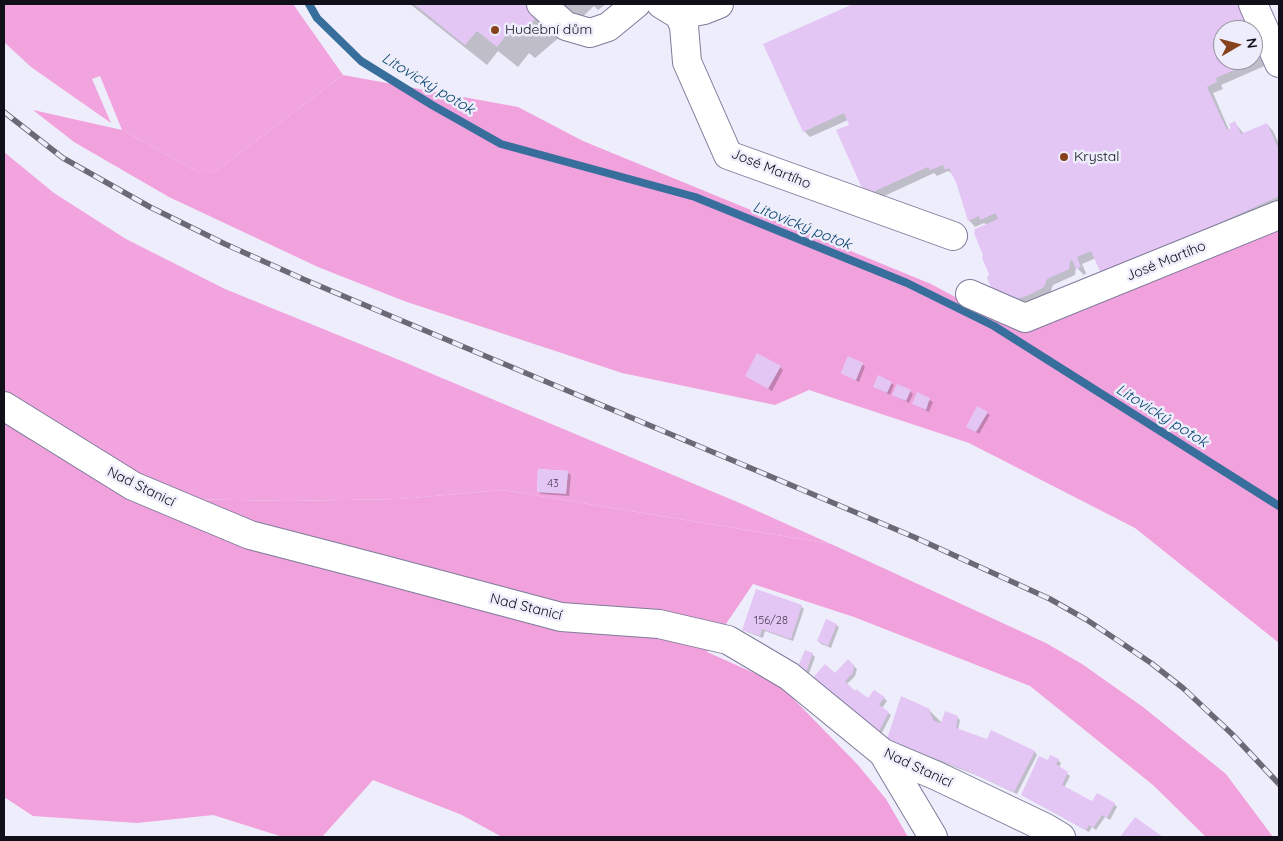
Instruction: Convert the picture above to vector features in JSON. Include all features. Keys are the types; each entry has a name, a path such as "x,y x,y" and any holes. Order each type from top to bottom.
{"street":[{"path":"541,4 566,26 590,33 608,28 636,4"},
{"name":"José Martího","path":"670,10 704,10 718,4"},
{"path":"1254,4 1279,63"},
{"name":"José Martího","path":"670,10 684,26 687,62 728,154 953,236"},
{"name":"José Martího","path":"970,294 1025,318 1279,215"},
{"name":"Nad Stanicí","path":"4,406 133,486 250,535 561,617 659,624 728,640 789,676 882,753 1004,808 1061,837"},
{"path":"882,753 933,837"}],"shaded area":[{"path":"4,4 293,4 343,75 212,174 201,174 122,130 100,76 92,79 111,123 31,67 4,42"},
{"path":"343,75 518,107 583,141 931,284 1019,331 1279,229 1279,643 1135,528 969,443 809,390 775,405 622,373 404,301 318,267 169,197 74,142 33,110 122,130 201,174 212,174","holes":["848,357 863,363 855,380 841,373"]},
{"path":"4,152 54,193 126,239 225,289 742,504 831,544 503,490 400,499 289,501 130,498 41,447 4,421","holes":["538,469 568,471 566,493 537,492"]},
{"path":"4,421 41,447 130,498 289,501 400,499 503,490 831,544 1046,643 1082,664 1143,707 1226,774 1273,837 1206,837 1153,785 1030,686 854,617 753,584 707,652 779,684 858,765 886,799 908,837 502,837 462,815 373,780 322,837 283,837 213,815 137,823 33,816 4,797"}],"building":[{"path":"414,4 503,4 504,6 506,4 553,4 513,38 508,33 497,47 477,31 465,45"},
{"name":"Krystal","path":"853,4 1239,4 1246,20 1213,20 1213,70 1234,70 1216,78 1217,82 1207,87 1227,130 1231,128 1229,124 1235,121 1241,134 1267,123 1279,150 1279,196 1102,276 1091,251 1077,257 1081,267 1076,269 1072,260 1070,261 1069,269 1047,279 1044,287 1014,300 993,292 987,278 989,274 982,258 983,255 974,233 975,229 998,219 996,213 980,220 979,216 968,221 957,185 949,168 945,170 943,165 930,170 928,167 875,191 876,194 865,195 836,130 849,125 844,113 803,132 763,44"},
{"path":"757,353 781,366 768,389 745,376"},
{"path":"848,356 863,363 856,380 841,373"},
{"path":"878,375 892,382 887,393 873,387"},
{"path":"897,384 911,390 906,401 892,395"},
{"path":"917,392 930,398 926,410 912,404"},
{"path":"977,406 988,412 976,432 966,427"},
{"path":"538,469 568,471 566,494 537,492"},
{"path":"756,589 802,605 791,639 762,629 760,636 742,630"},
{"path":"826,619 837,624 828,646 817,641"},
{"path":"805,650 813,653 805,675 797,669"},
{"path":"848,659 854,665 853,673 845,681 855,691 856,689 868,698 874,690 885,697 879,705 889,712 878,733 811,680 825,664 835,673"},
{"path":"901,696 930,709 929,711 934,721 941,723 945,711 958,716 956,728 987,739 991,730 1035,751 1014,792 887,739"},
{"path":"1050,755 1059,759 1056,764 1068,772 1062,785 1092,801 1097,793 1115,803 1107,818 1102,815 1093,828 1089,825 1086,830 1021,795 1039,756 1048,760"},
{"path":"1135,817 1163,837 1120,837"}],"waterway":[{"name":"Litovický potok","path":"309,4 317,18 361,61 432,105 501,144 695,197 907,283 994,326 1279,506"}],"railway":[{"path":"4,112 63,158 150,207 225,244 303,279 914,537 1050,599 1120,642 1183,688 1232,734 1279,784"}],"place":[{"name":"Hudební dům","path":"495,30"},
{"name":"Krystal","path":"1064,157"}]}
